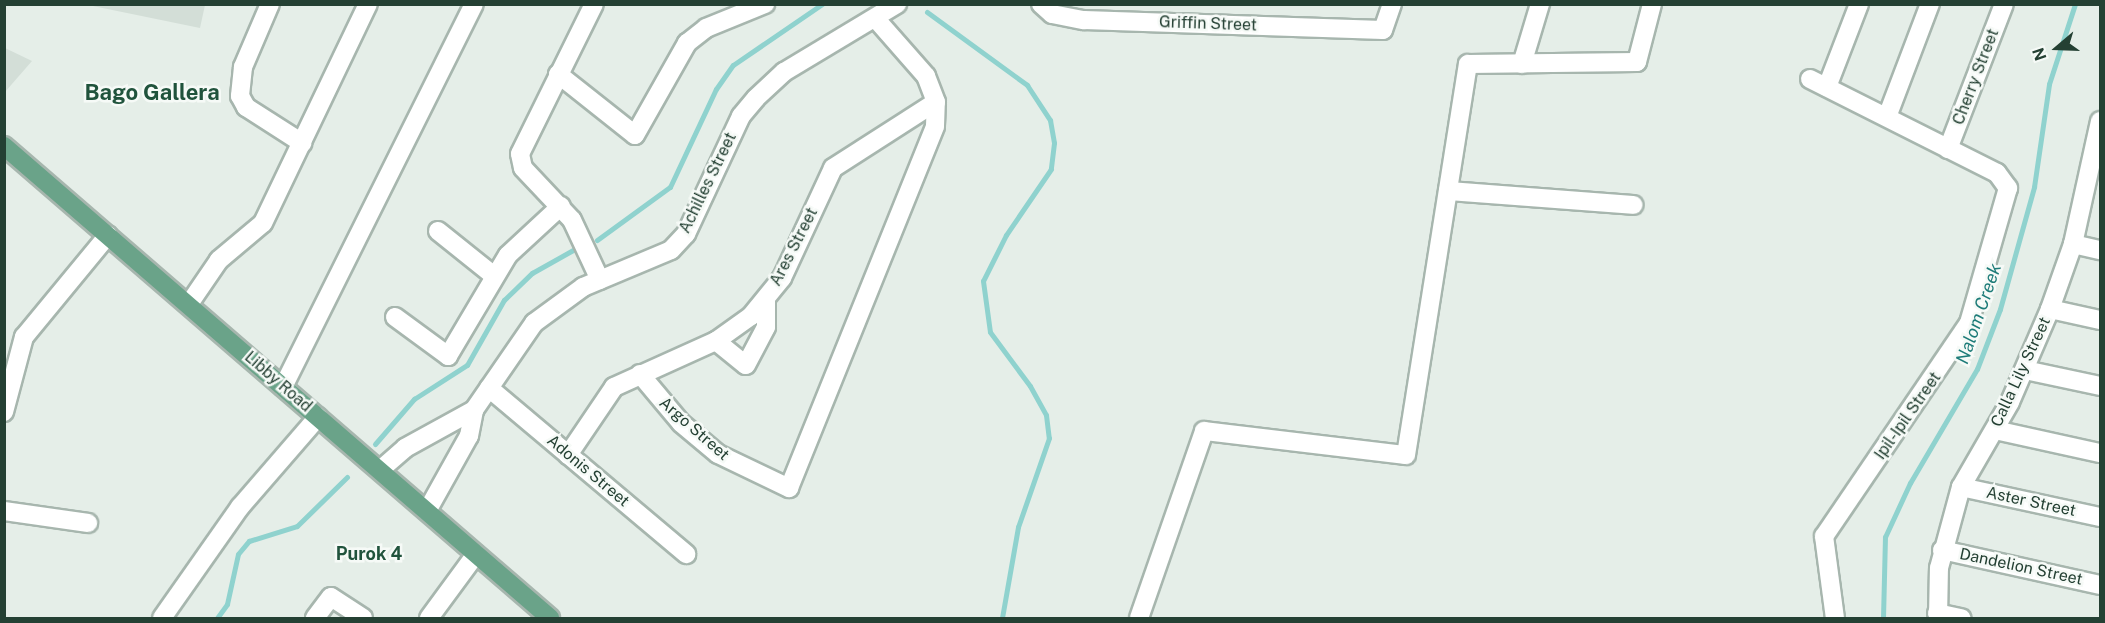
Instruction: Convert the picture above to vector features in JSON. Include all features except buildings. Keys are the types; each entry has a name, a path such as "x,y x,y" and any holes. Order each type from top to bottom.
{"main road":[{"name":"Libby Road","path":"4,146 550,618"}],"street":[{"path":"270,4 243,67 240,96 246,107 302,143"},
{"path":"189,304 219,260 263,223 368,4"},
{"path":"283,387 474,4"},
{"path":"594,4 522,146 520,162 561,206 600,280"},
{"path":"558,74 635,135 687,43 706,28 765,4"},
{"name":"Achilles Street","path":"426,511 445,484 451,460 469,436 474,410 547,310 600,280 671,250 686,234 737,124 756,98 784,72 876,19 897,4"},
{"name":"Griffin Street","path":"1041,4 1052,14 1084,20 1383,30 1392,4"},
{"path":"1522,64 1540,4"},
{"path":"1139,618 1204,431 1406,454 1468,64 1637,62 1652,4"},
{"path":"1827,87 1858,4"},
{"path":"1887,117 1930,4"},
{"name":"Cherry Street","path":"1948,148 2004,4"},
{"path":"876,19 918,64 936,102"},
{"name":"Ipil-Ipil Street","path":"1810,79 2003,177 2008,188 2002,218 1969,323 1824,536 1835,618"},
{"name":"Ares Street","path":"568,455 605,395 640,374 716,341 766,300 782,278 833,168 936,102"},
{"name":"Argo Street","path":"640,374 681,423 718,454 789,488 930,143 936,102"},
{"name":"Calla Lily Street","path":"1937,616 1942,550 1961,486 1995,430 2025,370 2050,309 2093,184 2100,121"},
{"path":"1448,191 1633,206"},
{"path":"395,316 448,356 493,275 561,206"},
{"path":"438,231 493,275"},
{"path":"4,412 24,337 108,235"},
{"path":"2073,244 2100,250"},
{"path":"716,341 746,365 766,327 766,300"},
{"path":"2050,309 2100,320"},
{"path":"2025,370 2100,386"},
{"name":"Adonis Street","path":"489,388 686,554"},
{"path":"380,470 405,448 429,439 455,416 474,410"},
{"path":"162,618 240,507 318,417"},
{"path":"1995,430 2100,453"},
{"path":"429,439 451,460"},
{"name":"Aster Street","path":"1961,486 2100,517"},
{"path":"4,511 88,524"},
{"name":"Dandelion Street","path":"1942,550 2100,585"},
{"path":"429,618 476,554"},
{"path":"315,618 331,597 363,618"},
{"path":"1937,616 1960,618"}],"shaded area":[{"path":"205,4 200,28 88,5"},
{"path":"5,48 32,61 5,92"}],"waterway":[{"path":"597,240 670,187 716,89 733,65 822,4"},
{"name":"Nalom Creek","path":"1883,618 1885,537 1910,483 1977,369 2000,309 2034,187 2049,84 2075,4"},
{"path":"927,12 1027,85 1050,120 1054,143 1051,169 1006,235 983,281 990,332 1030,386 1046,415 1049,438 1018,527 1002,618"},
{"path":"375,444 414,399 467,365 504,300 532,273 573,250"},
{"path":"217,618 227,604 238,554 249,541 297,526 347,477"}],"district":[{"name":"Bago Gallera","path":"152,93"},
{"name":"Purok 4","path":"369,554"}]}
